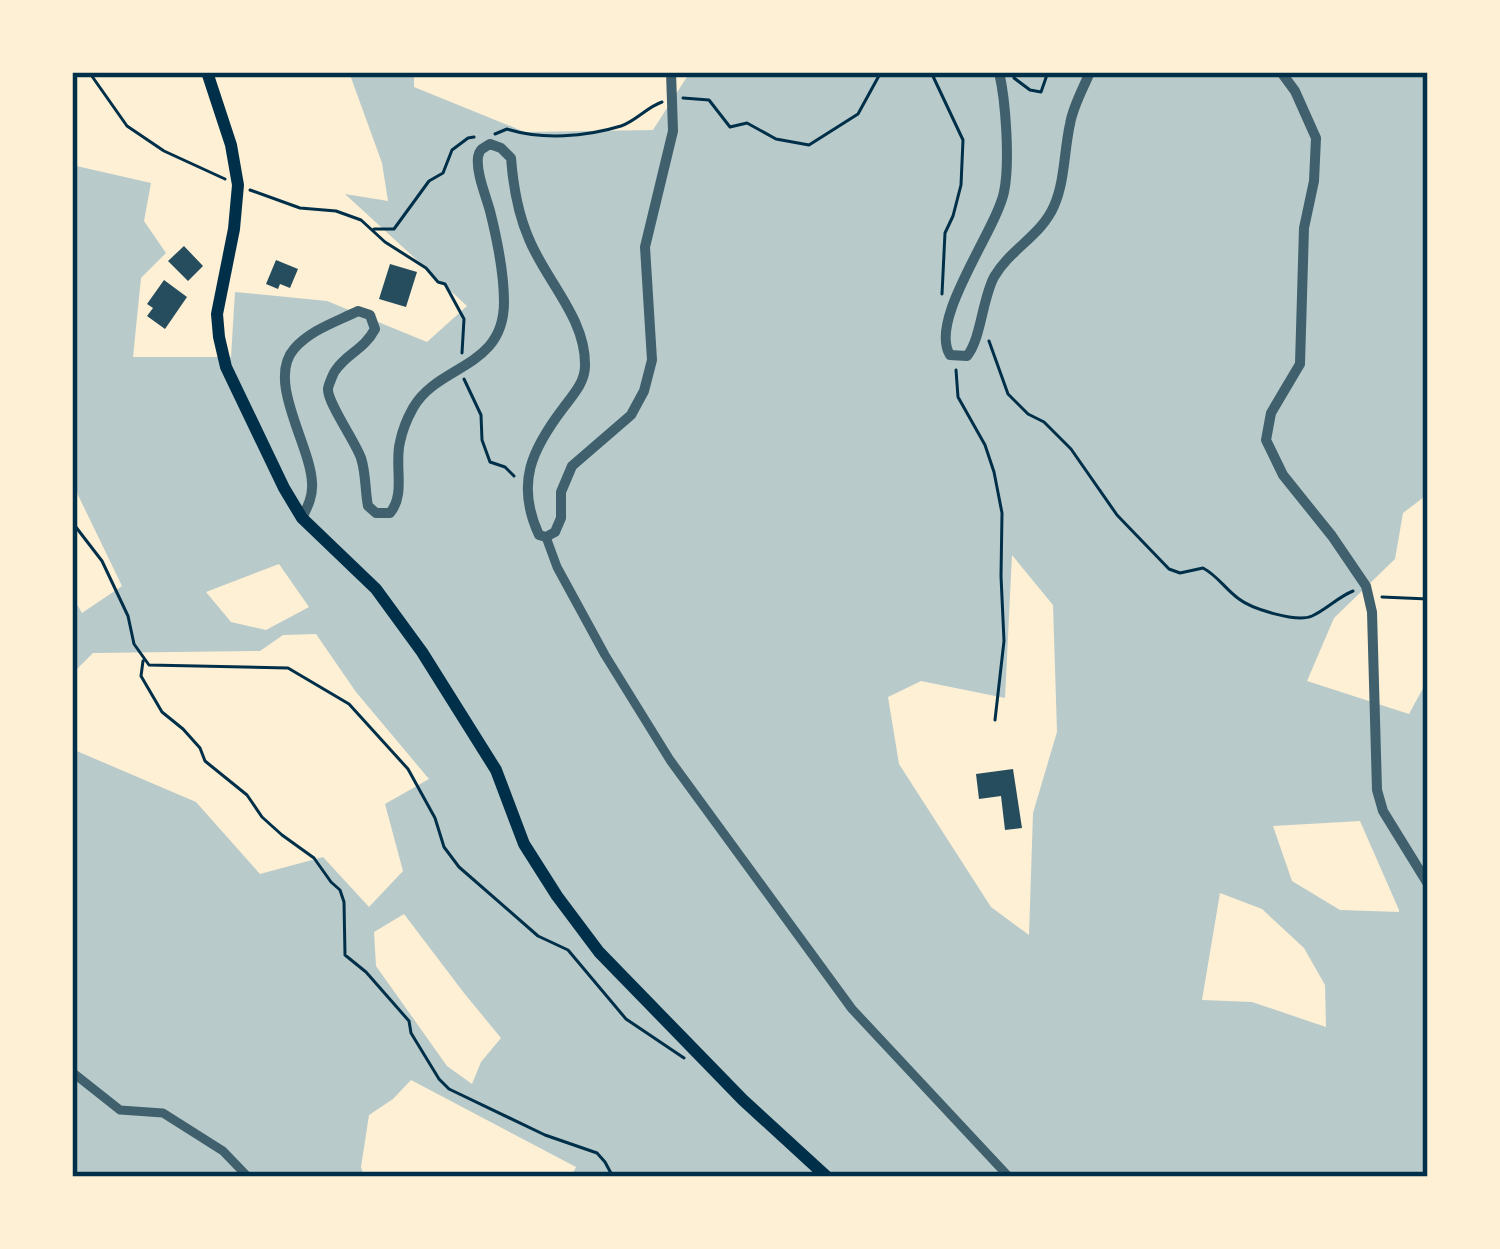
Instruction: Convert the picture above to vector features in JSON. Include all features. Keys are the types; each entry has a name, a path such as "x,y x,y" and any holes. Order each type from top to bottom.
{"main road":[{"path":"207,72 231,145 238,185 218,314 219,337 226,368 284,488 302,518 376,589 422,652 496,770 524,844 599,952 743,1100 827,1177"}],"street":[{"path":"302,518 312,498 313,478 289,402 284,374 290,352 312,333 358,311 370,314 375,329 366,344 334,372 328,389 363,464 368,506 376,513 390,513 400,494 400,442 414,406 435,383 483,352 501,328 502,287 479,166 482,149 490,144 511,158 512,182 529,240 564,299 579,335 585,368 578,388 532,457 527,492 531,518 539,535 555,532 561,518 561,493 572,466 631,415 644,392 652,360 645,247 674,131 670,72"},
{"path":"999,72 1006,168 1003,197 945,330 945,347 958,357 967,356 973,348 993,278 1037,232 1056,203 1071,118 1090,72"},
{"path":"1281,72 1316,138 1314,181 1304,228 1300,364 1271,413 1266,440 1283,475 1366,586 1372,612 1377,790 1383,811 1428,884"},
{"path":"546,537 604,655 670,760 852,1009 1009,1177"},
{"path":"72,1072 121,1110 163,1113 223,1151 248,1177"}],"path":[{"path":"88,72 128,126 146,140 238,185 300,208 336,211 361,220 446,284 465,328 460,370 482,415 482,440 490,462 506,467 527,492"},
{"path":"372,229 394,229 442,172 452,150 468,138 490,137 507,129 530,136 625,125 647,108 672,98 709,100 730,127 747,123 776,139 809,145 858,114 880,72"},
{"path":"932,72 963,140 961,185 945,233 940,290 951,311"},
{"path":"1009,72 1030,90 1041,92 1048,72"},
{"path":"979,317 988,327 1008,394 1071,449 1117,515 1169,569 1180,573 1203,568 1241,601 1303,619 1366,586 1378,596 1428,599"},
{"path":"958,357 958,397 985,445 1002,513 1004,641 995,720"},
{"path":"72,523 102,561 128,616 134,644 149,665 287,668 350,704 391,748 422,793 443,847 459,867 538,936 568,950 626,1019 691,1064"},
{"path":"141,654 141,676 162,712 183,729 206,760 247,794 262,817 314,858 340,890 345,955 409,1021 410,1033 439,1079 495,1113 597,1154 613,1177"}],"shaded area":[{"path":"349,72 414,72 414,87 525,132 653,130 690,72 1428,72 1428,494 1403,513 1395,559 1334,618 1307,681 1409,714 1428,679 1428,1177 571,1177 576,1167 411,1080 369,1115 361,1167 364,1177 72,1177 72,749 196,802 260,874 323,857 369,907 403,871 385,804 429,779 356,692 316,634 283,635 260,651 93,653 72,674 72,596 82,613 122,586 72,473 72,165 151,183 144,221 166,253 141,278 133,357 231,357 235,292 327,301 427,342 467,306 345,194 388,201 382,163","holes":["1012,555 1053,605 1057,732 1033,813 1029,935 991,907 899,764 888,697 921,681 1005,698","279,564 309,607 266,630 231,622 206,592","1360,821 1399,912 1340,910 1292,881 1273,826","1220,893 1262,909 1304,948 1325,985 1326,1027 1252,1002 1202,1000","404,914 501,1038 481,1062 472,1084 447,1066 376,966 374,932"]}],"building":[{"path":"184,246 203,266 188,281 168,261"},
{"path":"276,260 298,269 290,288 266,284"},
{"path":"390,264 417,272 406,307 379,299"},
{"path":"164,280 187,297 165,329 147,316 153,308 147,304"},
{"path":"1013,769 1022,828 1005,830 1001,796 979,799 976,774"}]}
